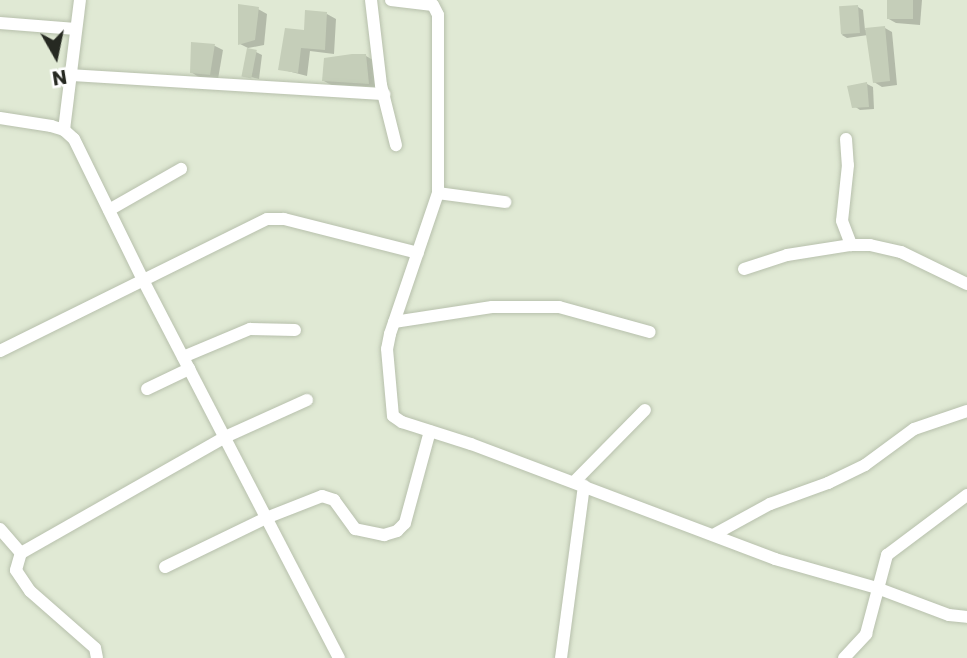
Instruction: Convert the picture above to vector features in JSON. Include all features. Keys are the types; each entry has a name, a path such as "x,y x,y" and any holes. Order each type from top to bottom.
{"street":[{"path":"64,130 80,0"},
{"path":"371,0 383,94 396,145"},
{"path":"391,0 433,5 438,15 438,193 387,349 393,416 402,422 579,484 775,559 877,588 950,615 967,617"},
{"path":"0,23 76,29"},
{"path":"71,75 383,94"},
{"path":"0,118 64,130 74,139 143,280 339,658"},
{"path":"846,139 848,165 842,221 851,244"},
{"path":"109,210 181,169"},
{"path":"438,193 505,202"},
{"path":"0,351 267,219 284,219 418,253"},
{"path":"744,269 786,255 851,244 901,252 967,284"},
{"path":"394,322 492,307 559,307 650,332"},
{"path":"147,389 186,363 250,328 295,330"},
{"path":"97,658 95,648 30,591 16,570 20,553 225,437 307,400"},
{"path":"561,658 579,484 645,410"},
{"path":"715,534 770,504 828,483 865,465 914,429 967,411"},
{"path":"165,567 267,518 322,496 334,500 355,530 384,535 397,531 405,523 430,431"},
{"path":"844,658 866,634 887,555 893,547 967,495"},
{"path":"0,529 20,553"}],"building":[{"path":"887,0 913,0 913,19 887,19"},
{"path":"238,4 259,7 255,40 238,45"},
{"path":"858,5 860,33 841,34 839,6"},
{"path":"305,10 327,12 325,50 301,48 298,73 278,70 285,28 304,30"},
{"path":"885,26 890,81 873,83 865,28"},
{"path":"191,42 215,44 210,75 190,73"},
{"path":"247,48 257,50 251,78 241,76"},
{"path":"366,54 369,84 322,81 324,58"},
{"path":"867,82 869,107 852,108 847,86"}]}
